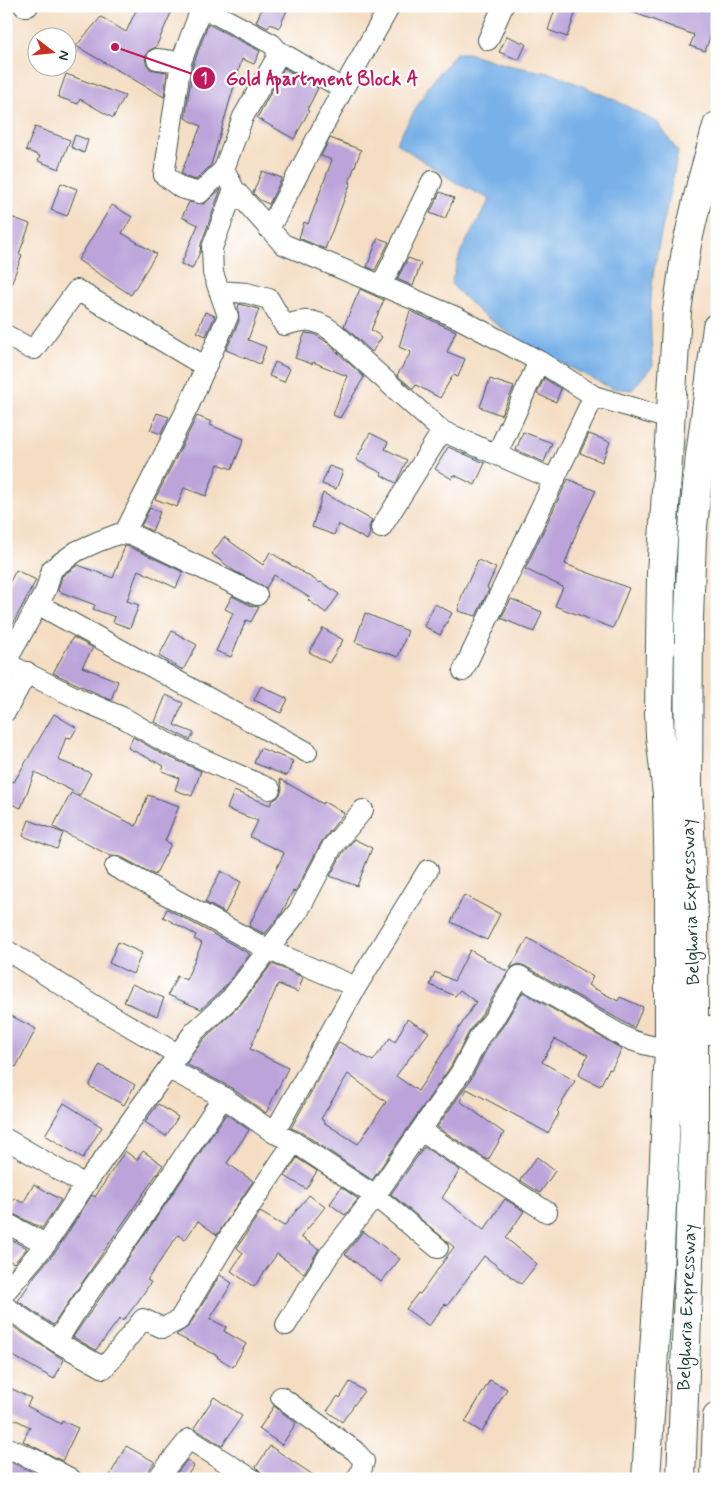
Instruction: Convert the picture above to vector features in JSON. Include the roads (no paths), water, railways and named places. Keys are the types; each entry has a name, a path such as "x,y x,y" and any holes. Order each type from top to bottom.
{"main road":[{"path":"646,1479 659,1272 687,1034 667,794 660,736 660,574 677,311 687,244 700,184 717,126"},
{"name":"Belghoria Expressway","path":"681,1479 694,1128 687,1034 694,919 688,788 689,618 692,538 699,465 717,326"},
{"path":"715,1479 717,1417"}],"street":[{"path":"277,50 276,59 243,117 224,169 200,193 181,188 164,174 181,62 202,6 272,44 277,50 343,89"},
{"path":"269,229 343,89 390,6"},
{"path":"488,40 504,6"},
{"path":"157,59 181,62"},
{"path":"224,169 234,189 283,244 458,318 539,361 594,396 669,419"},
{"path":"381,286 432,181"},
{"path":"124,534 176,431 228,316 213,273 212,248 234,189"},
{"path":"6,335 28,348 34,349 77,290 206,367"},
{"path":"219,291 246,293 269,299 284,325 306,320 320,324 343,340 356,354 442,431 554,480"},
{"path":"497,454 539,361"},
{"path":"463,671 594,396"},
{"path":"381,528 442,431"},
{"path":"257,596 133,535 118,534 77,551 52,569 39,605 6,663 81,700 124,718 165,742 270,788"},
{"path":"39,605 307,752"},
{"path":"6,710 27,672"},
{"path":"6,1291 46,1244 85,1185 194,1032 231,998 299,910 332,847 363,810"},
{"path":"115,867 267,949 356,987"},
{"path":"274,1133 356,987 428,870"},
{"path":"6,950 97,1007 274,1133 294,1142 375,1196 438,1248"},
{"path":"286,1325 329,1255 375,1196 461,1072 480,1036 519,976 624,1037 655,1048 687,1034"},
{"path":"57,1342 71,1316 153,1203 223,1097"},
{"path":"421,1131 547,1212"},
{"path":"6,1139 85,1185"},
{"path":"6,1307 57,1342 104,1368 143,1319 163,1328 179,1320 233,1231 294,1142"},
{"path":"6,1223 46,1244"},
{"path":"281,1397 355,1452 364,1461 360,1474 356,1479"},
{"path":"157,1479 190,1439 252,1479"},
{"path":"6,1448 40,1462 71,1479"}],"water":[{"path":"456,53 468,53 507,65 554,74 615,100 658,123 678,152 652,281 650,317 653,365 632,390 611,388 526,345 479,312 451,284 461,251 490,199 458,184 396,143 429,86"}],"place":[{"name":"Gold Apartment Block A","path":"115,47"}]}
